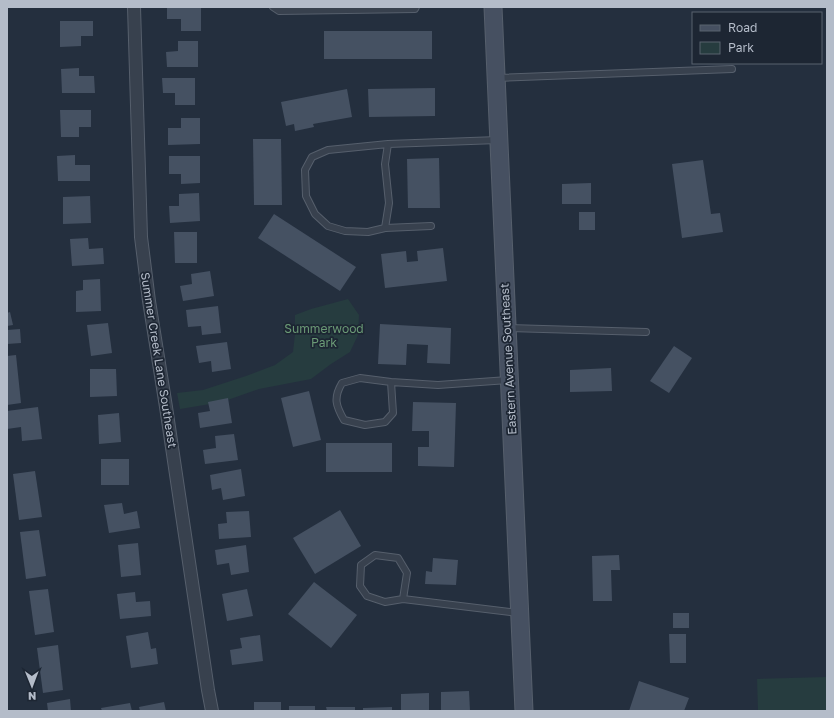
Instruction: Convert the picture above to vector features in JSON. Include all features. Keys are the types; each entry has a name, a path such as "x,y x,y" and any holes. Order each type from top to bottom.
{"street":[{"name":"Summer Creek Lane Southeast","path":"134,7 141,237 149,301 212,711"},
{"name":"Eastern Avenue Southeast","path":"493,7 524,711"}],"lane":[{"path":"273,7 279,10 415,9 416,7"},
{"path":"495,78 732,69"},
{"path":"431,226 385,228 368,232 345,231 328,226 315,214 306,196 305,170 312,157 328,150 388,144 498,140"},
{"path":"385,228 389,203 385,164 388,144"},
{"path":"507,328 646,332"},
{"path":"390,382 393,413 385,422 365,426 344,420 337,408 337,391 342,383 360,378 390,382 438,385 509,380"},
{"path":"403,598 407,573 398,558 375,555 361,565 360,586 367,596 385,602 403,598 520,613"}],"green space":[{"name":"Summerwood Park","path":"348,299 359,315 358,335 350,352 311,379 259,389 222,402 180,409 177,393 203,390 246,376 275,365 293,352 295,315"},
{"path":"827,677 827,711 758,711 757,679"}],"building":[{"path":"167,7 201,7 201,31 181,31 181,19 167,19"},
{"path":"60,21 93,21 93,36 81,36 81,46 60,47"},
{"path":"324,31 432,31 432,59 324,59"},
{"path":"178,41 198,41 198,67 167,67 166,52 178,51"},
{"path":"79,68 79,76 94,76 95,93 62,93 61,69"},
{"path":"162,78 195,78 195,105 175,105 175,93 163,93"},
{"path":"435,88 435,116 369,117 368,89"},
{"path":"347,89 352,117 313,124 314,127 295,131 294,124 286,126 281,102"},
{"path":"60,110 91,110 91,127 79,127 79,137 61,137"},
{"path":"181,118 200,118 200,144 168,145 168,128 181,128"},
{"path":"253,139 281,139 282,205 254,205"},
{"path":"75,155 75,165 90,165 90,181 58,181 57,156"},
{"path":"169,156 200,156 200,183 181,184 181,174 169,174"},
{"path":"439,158 440,208 408,208 407,159"},
{"path":"703,160 711,214 720,213 723,232 682,238 672,164"},
{"path":"591,183 591,204 562,204 562,184"},
{"path":"199,193 200,221 170,223 169,206 179,206 179,194"},
{"path":"90,196 91,223 63,224 63,197"},
{"path":"579,212 595,212 595,230 579,230"},
{"path":"274,214 356,267 340,291 258,238"},
{"path":"174,232 197,232 197,263 175,263"},
{"path":"88,238 89,249 103,248 104,264 72,266 70,239"},
{"path":"443,248 447,281 385,288 381,254 406,251 407,262 418,261 417,251"},
{"path":"210,271 214,296 183,301 180,286 192,284 191,274"},
{"path":"100,279 101,311 76,312 76,291 83,290 83,280"},
{"path":"218,306 221,333 202,335 201,326 188,327 186,310"},
{"path":"10,312 13,325 7,326 7,313"},
{"path":"108,323 112,353 91,356 87,325"},
{"path":"380,324 451,328 450,364 427,363 428,345 407,344 406,365 378,364"},
{"path":"20,329 21,343 7,344 7,330"},
{"path":"227,342 231,369 212,372 211,361 199,363 196,346"},
{"path":"674,346 692,358 669,393 650,381"},
{"path":"16,355 21,403 7,405 7,356"},
{"path":"611,368 612,391 570,392 570,370"},
{"path":"90,369 116,369 117,396 90,397"},
{"path":"309,391 321,440 293,447 281,398"},
{"path":"228,398 232,423 200,428 198,413 210,411 208,402"},
{"path":"413,402 456,403 454,467 418,466 418,447 429,447 429,431 412,431"},
{"path":"38,407 42,439 22,441 21,427 7,429 7,411"},
{"path":"119,413 121,442 99,444 98,415"},
{"path":"234,434 238,460 205,464 203,450 216,448 215,436"},
{"path":"326,443 392,443 392,472 326,472"},
{"path":"101,459 129,459 129,485 101,485"},
{"path":"241,469 245,496 223,500 221,488 212,490 210,475"},
{"path":"35,471 42,517 19,520 13,474"},
{"path":"122,503 124,514 137,511 140,528 109,533 104,505"},
{"path":"340,510 361,546 315,574 293,538"},
{"path":"249,511 251,537 219,539 218,524 227,523 226,512"},
{"path":"39,530 46,576 26,579 20,532"},
{"path":"138,543 141,575 121,577 118,545"},
{"path":"246,545 249,572 231,575 229,563 217,565 215,550"},
{"path":"619,555 620,570 611,570 612,601 593,601 592,556"},
{"path":"433,558 458,560 456,585 425,584 426,571 432,572"},
{"path":"314,582 357,615 331,648 288,614"},
{"path":"48,589 54,632 35,635 29,591"},
{"path":"247,589 253,616 227,621 222,594"},
{"path":"135,592 136,602 150,601 151,616 120,619 117,594"},
{"path":"673,613 689,613 689,628 673,628"},
{"path":"148,632 151,649 156,648 158,664 131,668 126,636"},
{"path":"669,634 686,634 686,663 670,663"},
{"path":"260,635 263,661 232,665 230,650 242,648 240,638"},
{"path":"58,645 63,690 43,693 37,648"},
{"path":"639,681 689,698 684,711 629,711"},
{"path":"469,691 470,711 441,711 441,692"},
{"path":"429,693 429,711 401,711 401,694"},
{"path":"70,699 71,711 48,711 47,703"},
{"path":"164,702 166,711 140,711 139,707"},
{"path":"254,702 281,702 281,711 254,711"},
{"path":"130,703 132,711 102,711 101,708"},
{"path":"289,706 315,706 315,711 289,711"},
{"path":"326,707 355,707 355,711 327,711"},
{"path":"392,707 392,711 363,711 363,708"}]}
